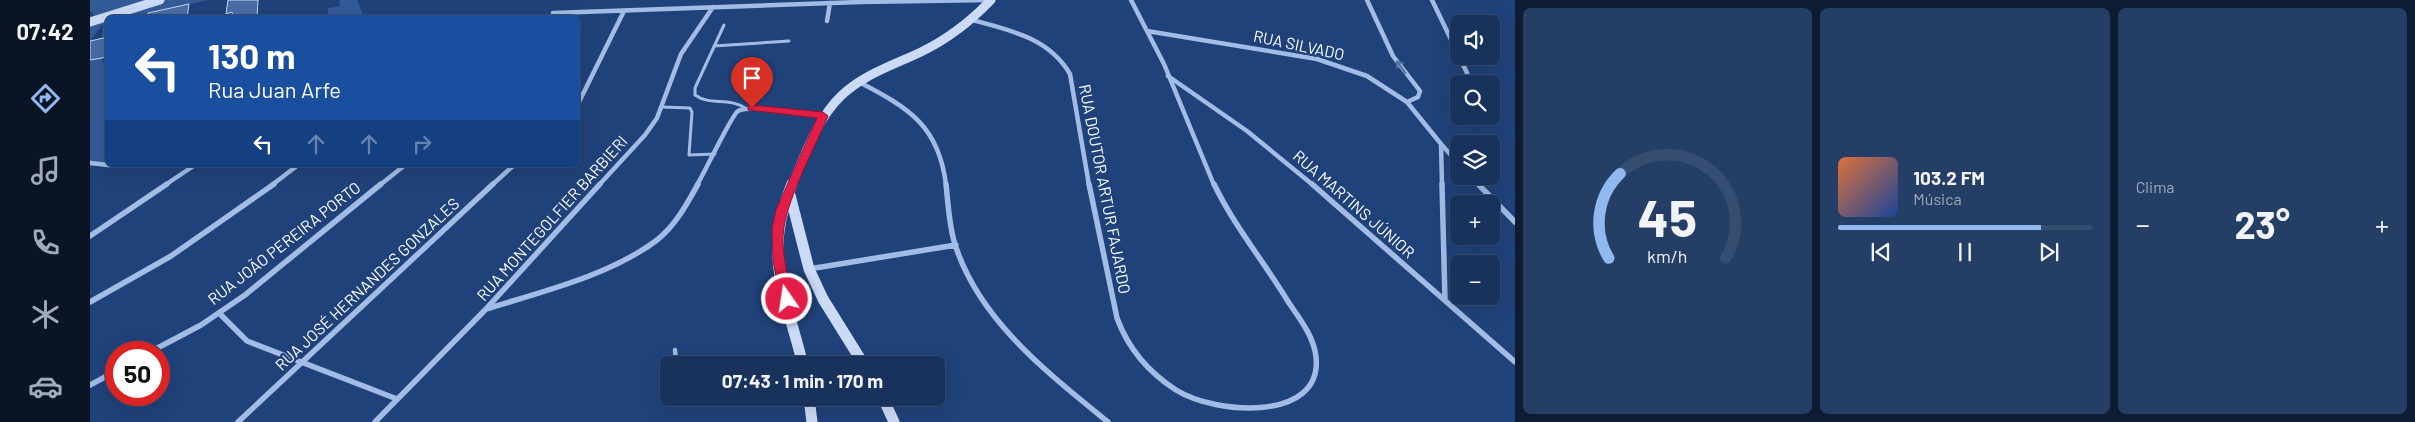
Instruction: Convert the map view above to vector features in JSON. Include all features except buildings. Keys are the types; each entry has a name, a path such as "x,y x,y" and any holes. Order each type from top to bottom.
{"main road":[{"path":"90,17 142,0"},
{"path":"112,15 160,0"},
{"path":"801,356 779,260 778,228 782,210 823,116 840,96 859,82 931,47 972,20 991,0"},
{"path":"90,22 105,17"},
{"path":"790,195 809,269 823,299 858,356"},
{"path":"810,406 812,422"},
{"path":"887,406 894,422"}],"street":[{"path":"553,13 830,3 991,0"},
{"name":"RUA DOUTOR ARTUR FAJARDO","path":"972,20 1003,28 1040,42 1056,53 1070,74 1108,285 1122,329 1131,347 1151,369 1179,391 1215,408 1238,412 1266,412 1285,408 1299,402 1312,385 1316,374 1314,349 1272,274 1217,191 1168,76 1131,0"},
{"path":"1367,0 1393,56 1420,91 1418,97 1407,102"},
{"path":"1432,0 1450,37"},
{"path":"827,21 830,3"},
{"name":"RUA MONTEGOLFIER BARBIERI","path":"375,422 485,310 645,135 662,108 681,54 700,22 713,7"},
{"path":"580,100 624,11"},
{"name":"RUA SILVADO","path":"1147,31 1317,59 1367,76 1407,102 1450,154"},
{"path":"1463,65 1467,73"},
{"name":"RUA MARTINS JÚNIOR","path":"1168,76 1246,131 1299,172 1515,362"},
{"path":"859,82 912,115 934,140 945,175 952,233 956,245 972,281 1011,336 1042,368 1108,422"},
{"path":"485,310 588,273 648,246 672,225 716,154 735,113 745,108 752,108 823,116"},
{"path":"1441,144 1445,300"},
{"path":"91,164 105,165"},
{"path":"90,236 192,167"},
{"path":"90,302 123,286 173,256 295,167"},
{"name":"RUA JOÃO PEREIRA PORTO","path":"169,341 219,313 245,294 403,167"},
{"name":"RUA JOSÉ HERNANDES GONZALES","path":"238,422 512,167"},
{"path":"1479,185 1515,222"},
{"path":"809,269 956,245"},
{"path":"219,313 247,341 397,399"},
{"path":"90,385 105,377"}],"lane":[{"path":"724,25 695,88 694,95 701,99 731,100 745,108"},
{"path":"714,46 789,41"},
{"path":"662,108 690,108 692,112 689,155 716,154"},
{"path":"676,350 676,356"}],"shaded area":[{"path":"90,0 146,0 94,16 90,10"},
{"path":"159,0 208,0 154,12 153,15 112,15"},
{"path":"339,0 357,0 363,15 328,15 328,8 340,6"},
{"path":"105,17 105,37 102,38 103,24 90,41 90,22"},
{"path":"101,58 105,65 105,165 90,163 90,60"}],"route":[{"path":"752,108 823,116 782,210 778,228 779,260 782,283 787,299"}]}
